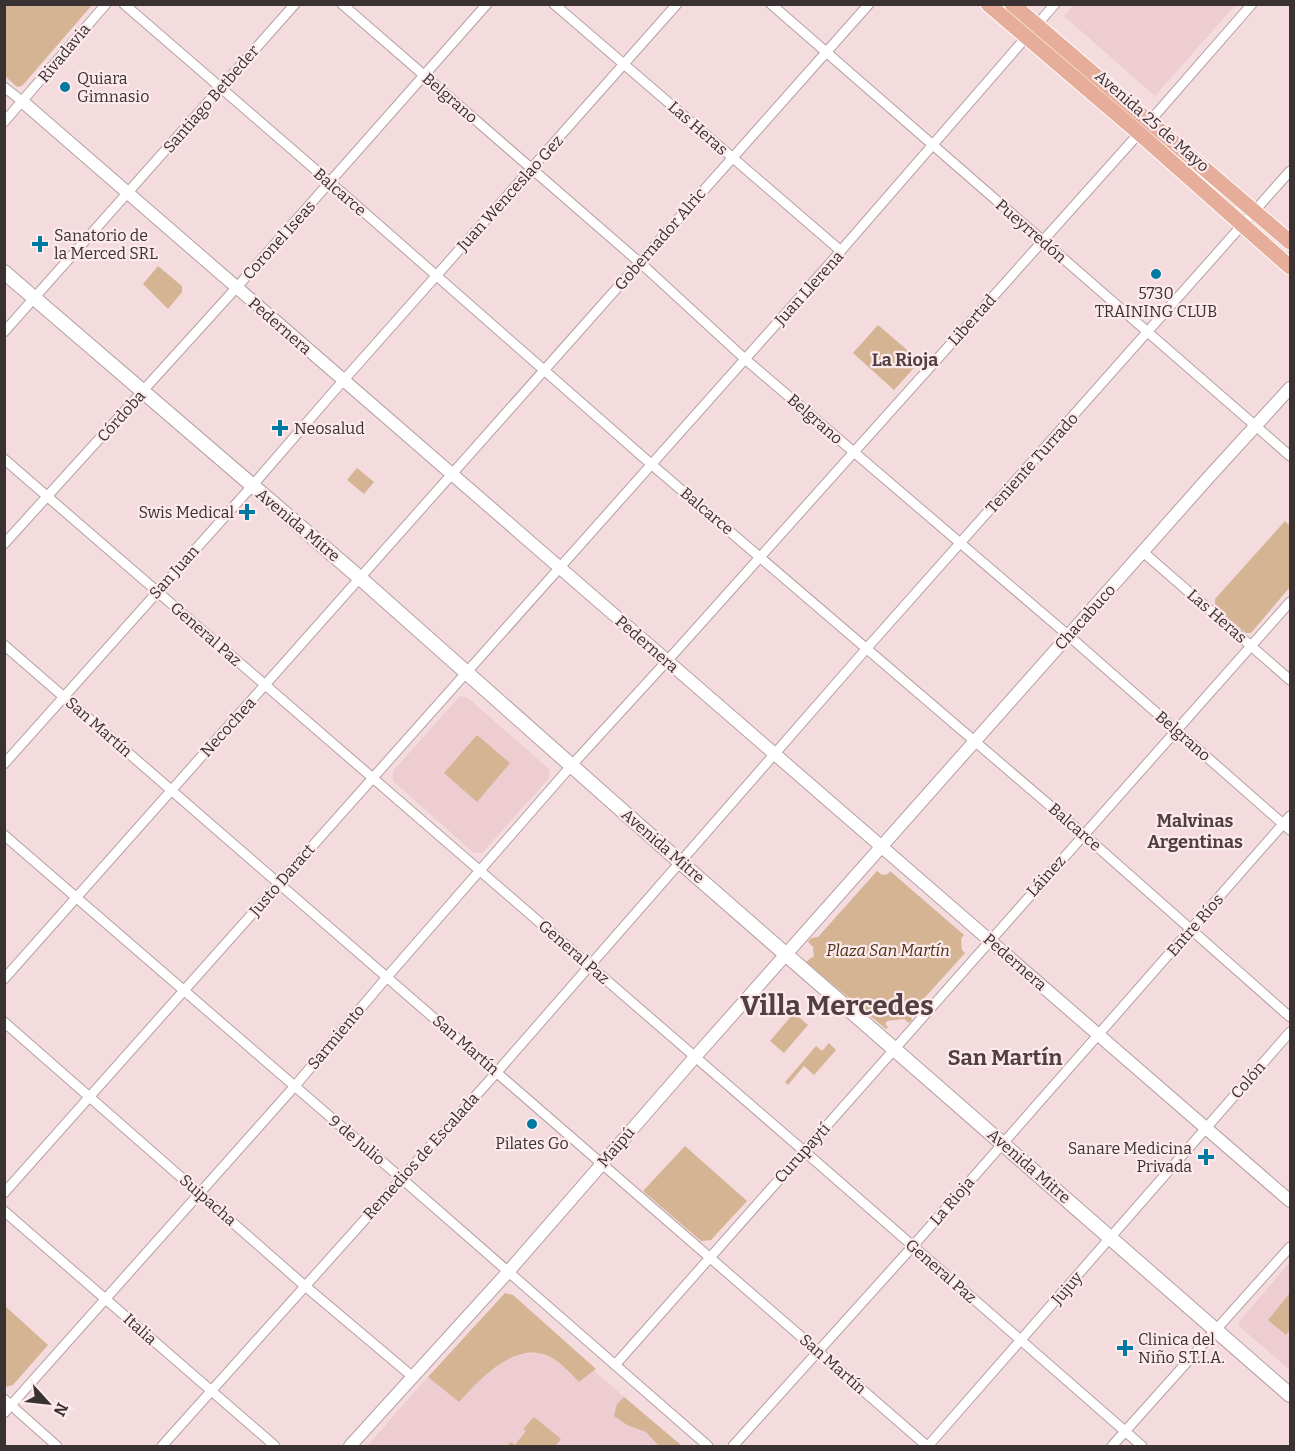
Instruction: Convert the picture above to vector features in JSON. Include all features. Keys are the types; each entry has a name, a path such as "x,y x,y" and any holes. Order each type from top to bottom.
{"main road":[{"name":"Avenida 25 de Mayo","path":"988,4 1031,31 1150,121 1290,242"},
{"name":"Avenida 25 de Mayo","path":"1012,4 1031,31 1139,133 1290,267"},
{"name":"Avenida Mitre","path":"4,272 360,578 679,861 1290,1395"}],"street":[{"name":"Rivadavia","path":"4,122 106,4"},
{"name":"Balcarce","path":"123,4 651,464 1083,834 1290,1017"},
{"name":"Santiago Betbeder","path":"4,332 295,4"},
{"name":"Belgrano","path":"342,4 639,263 745,359 1176,730 1288,823"},
{"name":"Coronel Iseas","path":"237,287 487,4"},
{"name":"Las Heras","path":"554,4 841,251"},
{"name":"Juan Wenceslao Gez","path":"344,381 677,4"},
{"name":"Pueyrredón","path":"771,4 1290,456"},
{"name":"Gobernador Alric","path":"451,474 869,4"},
{"name":"Juan Llerena","path":"559,568 841,251 1055,4"},
{"name":"Libertad","path":"667,662 1252,4"},
{"name":"Pedernera","path":"4,87 1290,1201"},
{"name":"Teniente Turrado","path":"774,755 1290,171"},
{"name":"Córdoba","path":"4,544 237,287"},
{"name":"San Juan","path":"4,764 344,381"},
{"name":"Chacabuco","path":"881,847 1290,388"},
{"name":"General Paz","path":"4,459 1142,1446"},
{"name":"Necochea","path":"4,980 451,474"},
{"name":"Las Heras","path":"1143,552 1290,680"},
{"name":"Justo Daract","path":"4,1193 559,568"},
{"name":"Láinez","path":"989,940 1290,602"},
{"name":"San Martín","path":"4,645 927,1446"},
{"name":"Sarmiento","path":"4,1413 8,1402 106,1299 294,1087 571,766 667,662"},
{"name":"Remedios de Escalada","path":"162,1446 496,1072 774,755"},
{"name":"Entre Ríos","path":"1098,1034 1288,823"},
{"name":"9 de Julio","path":"4,835 708,1446"},
{"name":"Maipú","path":"351,1446 508,1272 881,847"},
{"name":"Curupaytí","path":"615,1365 989,940"},
{"name":"Suipacha","path":"4,1022 305,1286 413,1377"},
{"name":"Colón","path":"1206,1128 1290,1032"},
{"name":"La Rioja","path":"733,1446 913,1246 1098,1034"},
{"name":"Jujuy","path":"927,1446 1206,1128"},
{"name":"Italia","path":"4,1212 275,1446"},
{"path":"1112,1446 1290,1247"},
{"path":"8,1402 57,1446"}],"shaded area":[{"path":"1074,4 1235,5 1155,96 1064,16"},
{"path":"460,696 468,698 550,770 549,778 482,853 474,853 393,781 393,771"},
{"path":"1290,1262 1290,1370 1239,1326 1239,1322"},
{"path":"540,1353 558,1362 579,1382 594,1371 682,1446 367,1446 428,1377 459,1401 476,1382 505,1361 522,1354"}],"green space":[{"path":"5,4 92,5 22,86 17,87 5,76"},
{"path":"1159,138 1236,205 1234,207 1157,140"},
{"path":"158,266 182,286 182,292 168,309 143,284"},
{"path":"878,325 920,361 894,390 853,353"},
{"path":"357,468 374,482 364,494 347,480"},
{"path":"1285,521 1290,526 1290,587 1251,633 1246,633 1215,607 1215,599"},
{"path":"477,735 510,763 477,802 444,773"},
{"name":"Plaza San Martín","path":"877,871 882,875 890,871 964,935 961,939 962,950 965,953 910,1014 912,1020 909,1023 904,1019 887,1021 886,1029 806,962 814,958 813,947 808,942 811,938 818,937"},
{"path":"794,1013 808,1025 784,1053 770,1041"},
{"path":"829,1043 836,1050 814,1075 804,1066 788,1085 785,1082 816,1046 822,1051"},
{"path":"685,1146 747,1201 711,1240 701,1241 643,1191"},
{"path":"505,1293 513,1295 596,1369 579,1382 551,1357 534,1352 522,1354 509,1359 486,1374 459,1402 428,1377"},
{"path":"1290,1293 1290,1329 1286,1335 1268,1320"},
{"path":"5,1306 48,1345 13,1385 5,1387"},
{"path":"624,1397 682,1446 659,1446 646,1432 627,1425 614,1416 617,1404"},
{"path":"534,1417 561,1439 555,1446 507,1446 511,1442 515,1445 526,1431 523,1429"}],"place":[{"name":"Quiara Gimnasio","path":"65,87"},
{"name":"Sanatorio de la Merced SRL","path":"40,244"},
{"name":"5730 TRAINING CLUB","path":"1156,274"},
{"name":"Neosalud","path":"280,428"},
{"name":"Swis Medical","path":"247,512"},
{"name":"Pilates Go","path":"532,1124"},
{"name":"Sanare Medicina Privada","path":"1206,1157"},
{"name":"Clinica del Niño S.T.I.A.","path":"1125,1348"}],"district":[{"name":"La Rioja","path":"905,360"},
{"name":"Malvinas Argentinas","path":"1195,831"},
{"name":"Villa Mercedes","path":"837,1005"},
{"name":"San Martín","path":"1005,1057"}]}
